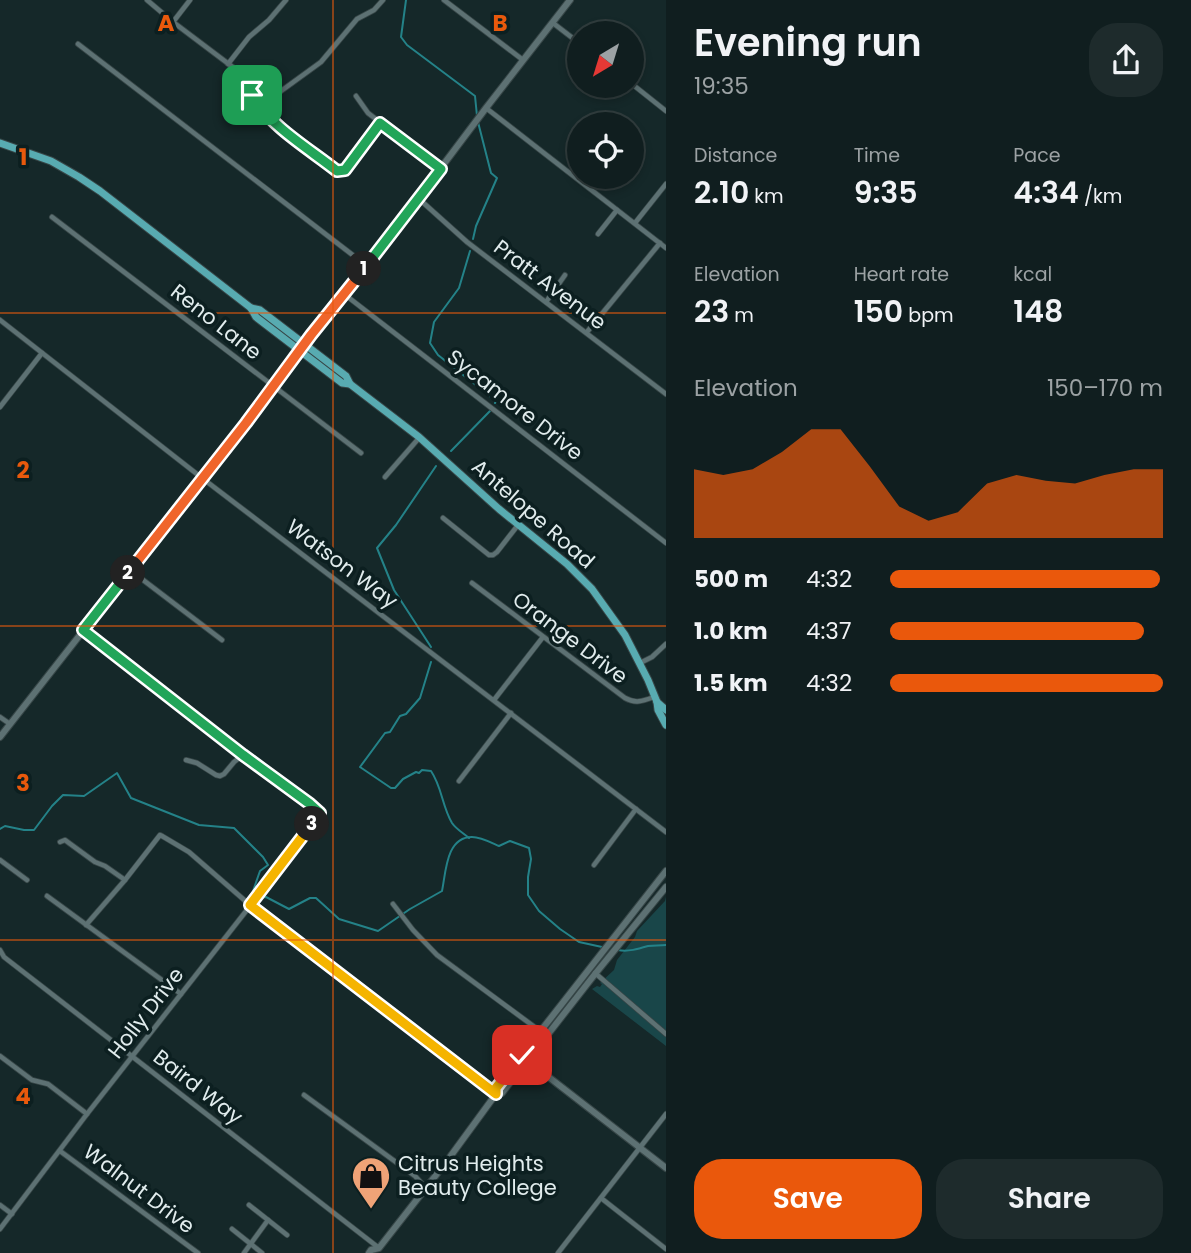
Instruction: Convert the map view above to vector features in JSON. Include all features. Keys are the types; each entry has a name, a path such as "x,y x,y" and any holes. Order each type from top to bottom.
{"main road":[{"name":"Antelope Road","path":"0,142 51,161 79,177 251,308 260,310 302,347 346,376 350,384 419,437 499,509 567,564 592,589 625,635 666,725"},
{"name":"Antelope Road","path":"656,699 666,710"}],"street":[{"path":"147,0 244,78 259,107 272,121 337,171 345,170 380,123"},
{"path":"173,22 190,0"},
{"path":"228,64 243,44 270,20 286,0"},
{"path":"259,107 321,62 357,19 374,10 383,0"},
{"path":"444,0 523,61"},
{"path":"0,737 367,266 570,0"},
{"path":"553,23 567,34"},
{"path":"79,44 367,266"},
{"path":"644,94 666,111"},
{"path":"356,96 368,113 441,169"},
{"path":"484,110 666,248"},
{"path":"635,223 666,184"},
{"name":"Pratt Avenue","path":"418,198 467,243 666,394"},
{"path":"598,234 617,210"},
{"name":"Reno Lane","path":"52,217 360,453"},
{"path":"587,332 660,243"},
{"path":"546,302 565,275"},
{"name":"Sycamore Drive","path":"344,294 666,543"},
{"name":"Watson Way","path":"0,320 202,478 666,832"},
{"path":"0,407 42,353"},
{"path":"385,477 419,437"},
{"path":"443,518 489,555 497,552 518,524"},
{"path":"130,570 222,640"},
{"name":"Orange Drive","path":"472,583 542,638 630,701 656,699"},
{"path":"83,630 243,755 220,776 186,760"},
{"path":"494,700 542,638"},
{"path":"640,663 652,657 666,644"},
{"path":"459,781 511,713"},
{"path":"0,717 10,724"},
{"name":"Holly Drive","path":"0,1229 318,817 320,813 310,804 243,755"},
{"path":"594,865 636,809"},
{"path":"86,925 160,835 189,852 250,905 496,1094 502,1093 666,887"},
{"path":"60,842 65,840 125,880"},
{"path":"0,860 27,880"},
{"path":"369,1253 371,1250 378,1250 496,1094 496,1088 666,872"},
{"path":"47,896 181,994"},
{"path":"393,904 437,955 540,1031"},
{"name":"Baird Way","path":"0,950 5,957 378,1250"},
{"path":"589,968 666,1034"},
{"path":"0,1056 33,1080 48,1084 87,1114"},
{"path":"528,1061 666,1168"},
{"path":"304,1095 426,1188"},
{"path":"558,1253 666,1114"},
{"name":"Walnut Drive","path":"61,1151 198,1253"},
{"path":"601,1198 666,1249"},
{"path":"0,1205 12,1214"},
{"path":"249,1205 287,1235"},
{"path":"244,1253 268,1220"},
{"path":"232,1229 262,1253"},
{"path":"562,1248 569,1253"}],"shaded area":[{"path":"666,897 666,1046 592,989 600,987 600,983 614,970 617,960 637,931"}],"waterway":[{"path":"406,0 401,37 407,45 475,96 477,116"},
{"path":"473,239 497,178 491,173 478,122"},
{"path":"470,251 459,288 434,322 430,343 438,355 496,401 495,403"},
{"path":"451,451 490,411"},
{"path":"431,647 394,590 377,548 436,466"},
{"path":"431,662 420,698 406,714 400,716 390,732 385,733 360,767 391,788 395,788 403,779 416,772 431,771 452,823 469,838"},
{"path":"0,829 5,826 34,830 63,795 84,796 117,773 131,798 199,825 234,828 268,865 260,871 253,891 256,894"},
{"path":"259,898 266,897 289,909 310,898 316,898 339,919 378,931 442,891 446,866 457,843 472,837 499,846 510,841 529,848 531,859 528,895 539,911 579,942 602,947"},
{"path":"618,950 666,945"}],"place":[{"name":"Citrus Heights Beauty College","path":"371,1210"}],"route":[{"path":"252,95 272,121 337,171 345,170 380,123 441,169 83,630 320,813 250,905 496,1094 496,1088 522,1055"}]}
